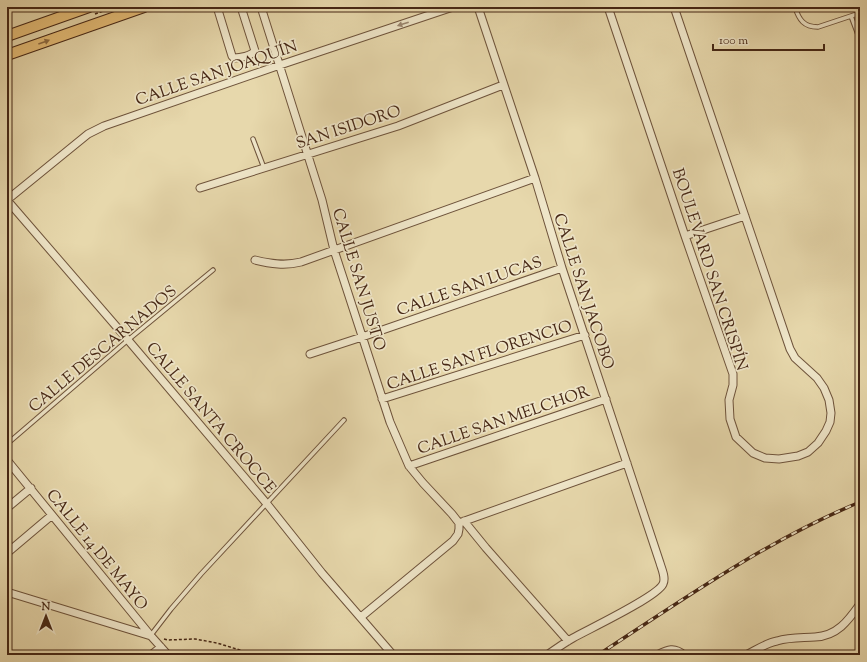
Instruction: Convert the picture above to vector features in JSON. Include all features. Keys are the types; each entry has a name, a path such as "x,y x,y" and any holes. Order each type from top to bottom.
{"main road":[{"path":"7,36 88,7"},
{"path":"7,55 144,7"}],"street":[{"path":"219,7 218,10 232,56 237,58 255,51 241,7"},
{"name":"CALLE SAN JUSTO","path":"261,7 308,154 322,200 334,250 362,337 382,399 409,466 420,480 486,548 568,641"},
{"name":"CALLE SAN JOAQUÍN","path":"7,200 88,134 96,130 280,65 453,7"},
{"name":"CALLE SAN JACOBO","path":"478,7 664,577 663,584 660,588 646,599 568,641"},
{"name":"BOULEVARD SAN CRISPÍN","path":"608,7 733,374 734,379 729,400 729,407 730,419 736,437 753,453 765,458 779,459 798,456 808,452 818,443 826,431 830,422 831,413 829,400 824,388 817,378 795,358 790,349 674,7"},
{"name":"SAN ISIDORO","path":"200,188 398,126 503,85"},
{"path":"255,260 279,265 292,264 535,178"},
{"name":"CALLE SANTA CROCCE","path":"7,200 128,340 267,504 322,573 393,655"},
{"path":"685,236 745,216"},
{"name":"CALLE SAN LUCAS","path":"310,354 562,268"},
{"name":"CALLE SAN FLORENCIO","path":"382,399 585,335"},
{"name":"CALLE SAN MELCHOR","path":"409,466 606,399"},
{"name":"CALLE 14 DE MAYO","path":"7,460 168,655"},
{"path":"361,617 453,541 458,534 462,522 627,463"},
{"path":"7,508 30,488"},
{"path":"7,553 52,515"},
{"path":"7,592 151,636"},
{"path":"746,655 777,641 794,638 818,637 835,632 841,628 860,604"},
{"path":"547,655 568,641"},
{"path":"151,655 161,647"},
{"path":"657,655 671,649 677,650 684,655"}],"lane":[{"path":"795,7 802,22 812,27 818,27 860,13"},
{"path":"851,16 860,40"},
{"path":"253,140 264,168"},
{"name":"CALLE DESCARNADOS","path":"7,444 128,340 213,270"},
{"path":"151,636 196,579 344,420"}],"path":[{"path":"151,636 168,640 196,639 217,643 256,655"}],"railway":[{"path":"598,655 725,572 791,535 860,502"}]}
